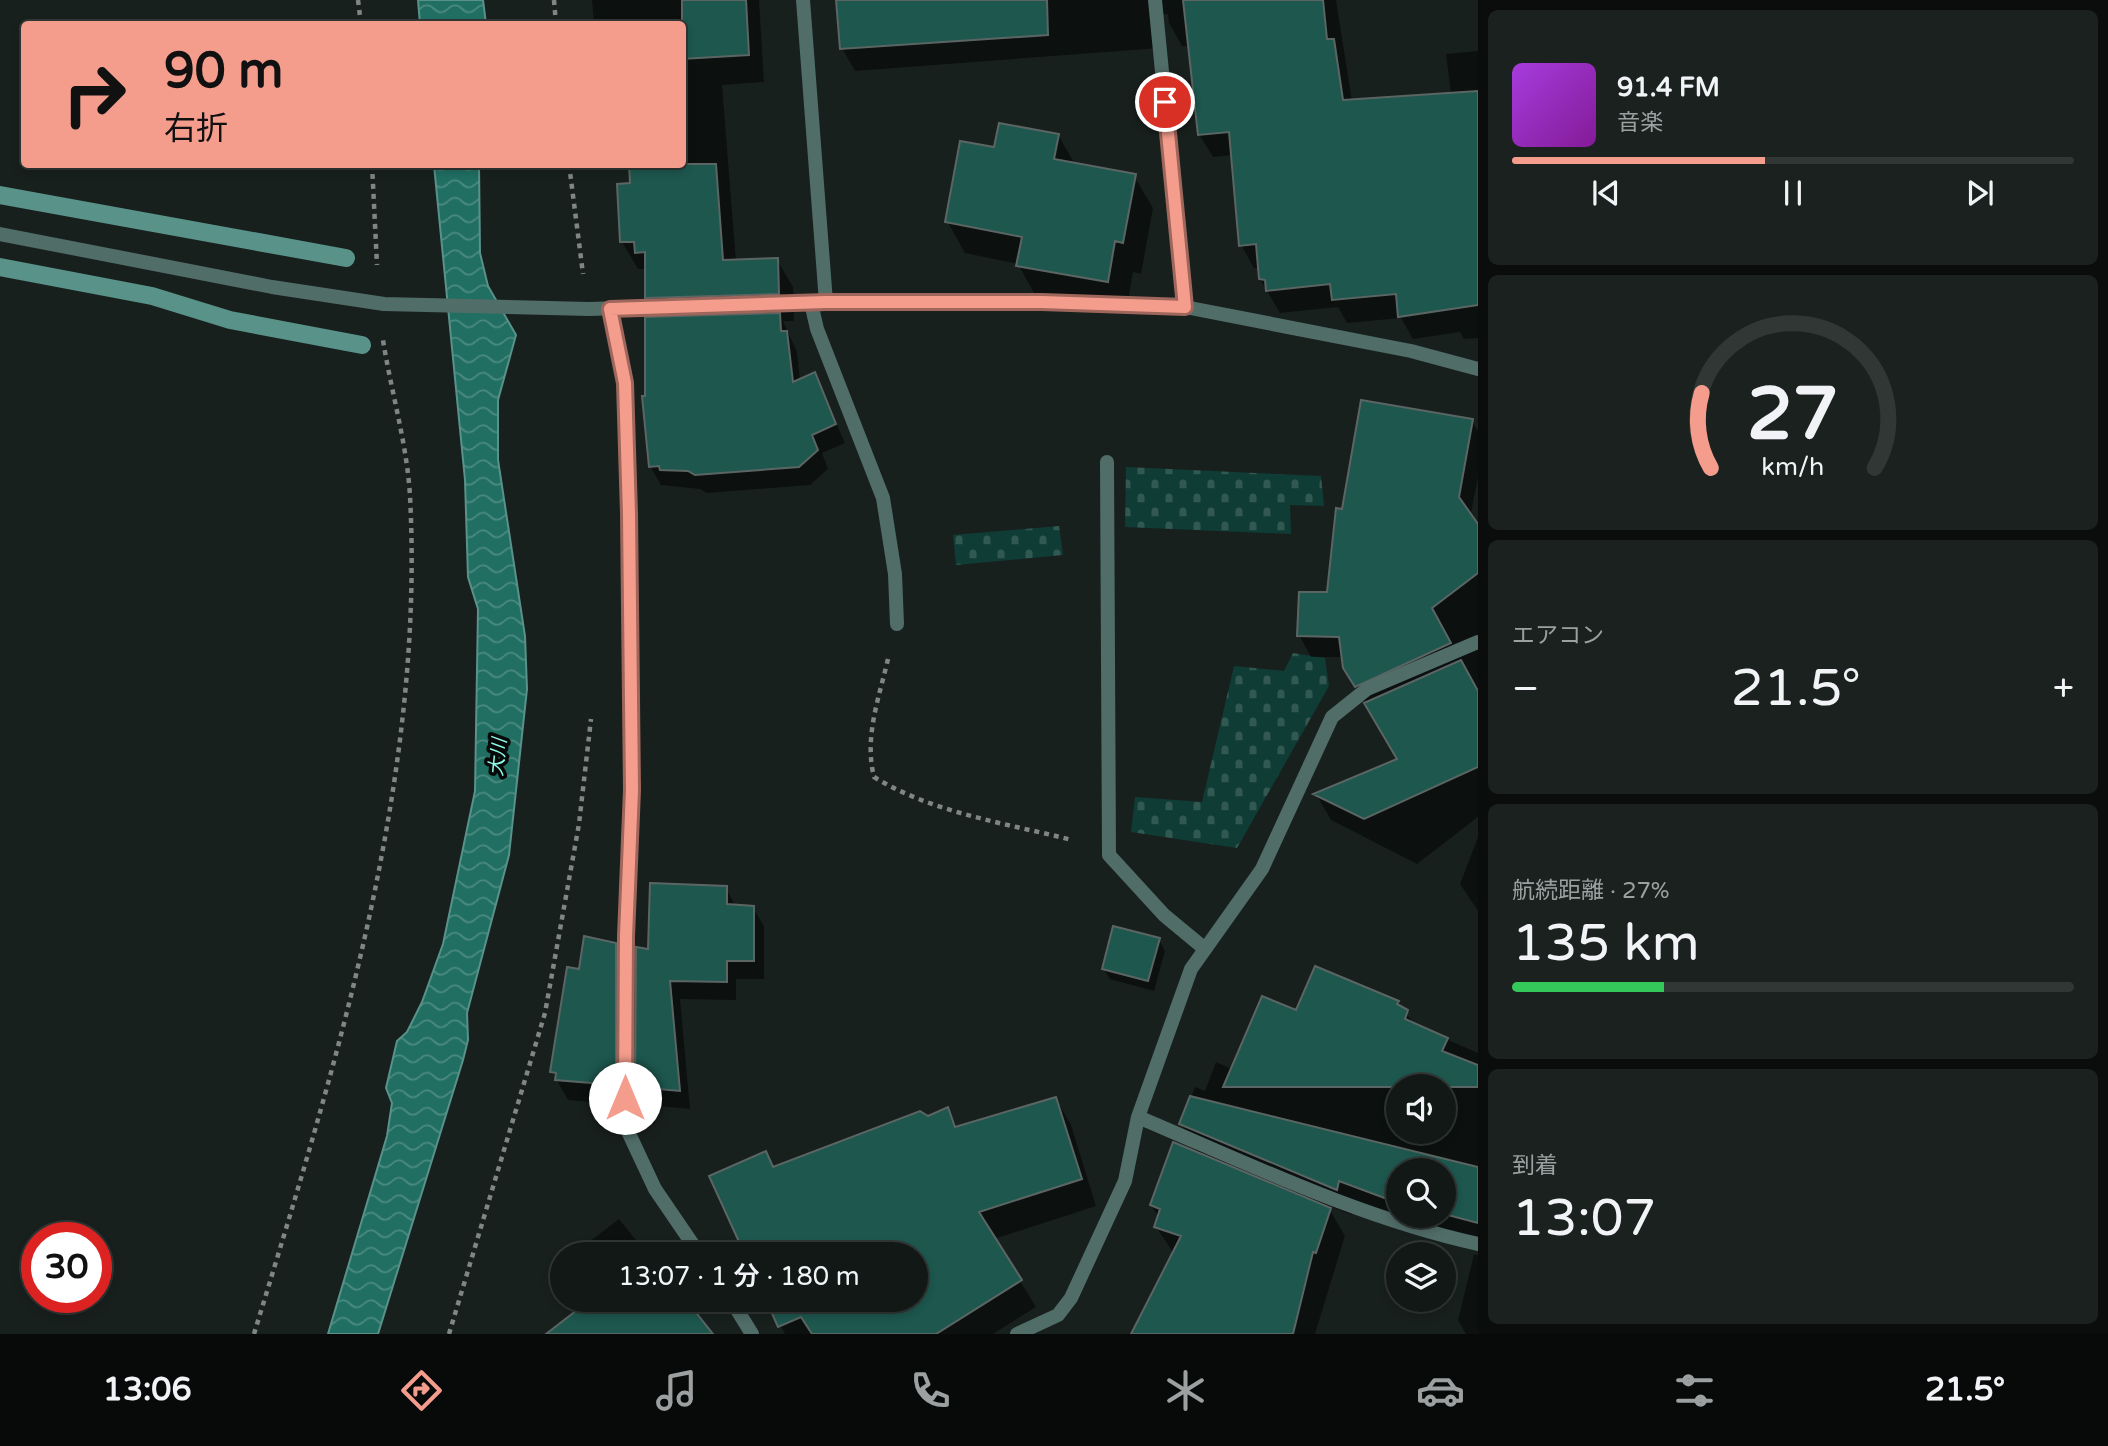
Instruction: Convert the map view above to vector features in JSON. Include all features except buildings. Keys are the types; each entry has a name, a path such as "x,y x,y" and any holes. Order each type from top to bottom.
{"street":[{"path":"803,0 819,302 817,329 883,498 895,574 897,624"},
{"path":"1155,0 1185,307"},
{"path":"0,234 272,287 380,303 582,309 819,302 1042,302 1185,307 1411,351 1478,369"},
{"path":"610,309 625,383 629,514 632,790 626,936 625,1125 655,1189 691,1242"},
{"path":"1107,462 1109,855 1164,915 1205,949"},
{"path":"1017,1334 1058,1315 1072,1298 1125,1181 1138,1117 1191,969 1262,869 1332,717 1367,689 1478,642"},
{"path":"1138,1117 1363,1210 1432,1234 1478,1244"},
{"path":"738,1312 752,1334"}],"path":[{"path":"358,0 361,21"},
{"path":"554,0 556,21"},
{"path":"254,1334 359,964 392,811 402,727 411,595 410,494 380,303 372,168"},
{"path":"569,168 582,309"},
{"path":"897,624 869,738 868,755 874,778 901,794 933,805 1109,849"},
{"path":"449,1334 545,1013 579,824 593,708"}],"green space":[{"path":"1126,467 1321,476 1324,506 1290,505 1291,534 1125,527"},
{"path":"1059,526 1063,555 956,565 953,535"},
{"path":"1293,653 1325,658 1329,686 1237,848 1131,832 1135,797 1202,802 1234,666 1284,671"}],"water":[{"path":"418,0 483,0 486,21 420,21"},
{"name":"大川","path":"434,168 479,168 480,253 488,286 516,335 498,400 498,460 525,636 527,689 509,855 467,1013 468,1040 463,1060 378,1334 328,1334 387,1136 392,1103 386,1088 397,1041 407,1032 422,1002 443,944 475,791 478,609 468,577 465,480"}],"waterway":[{"path":"0,195 346,258"},
{"path":"0,267 152,296 230,320 362,345"}],"route":[{"path":"625,1098 626,936 632,790 629,514 625,383 610,309 826,302 1042,302 1185,307 1165,102"}]}
